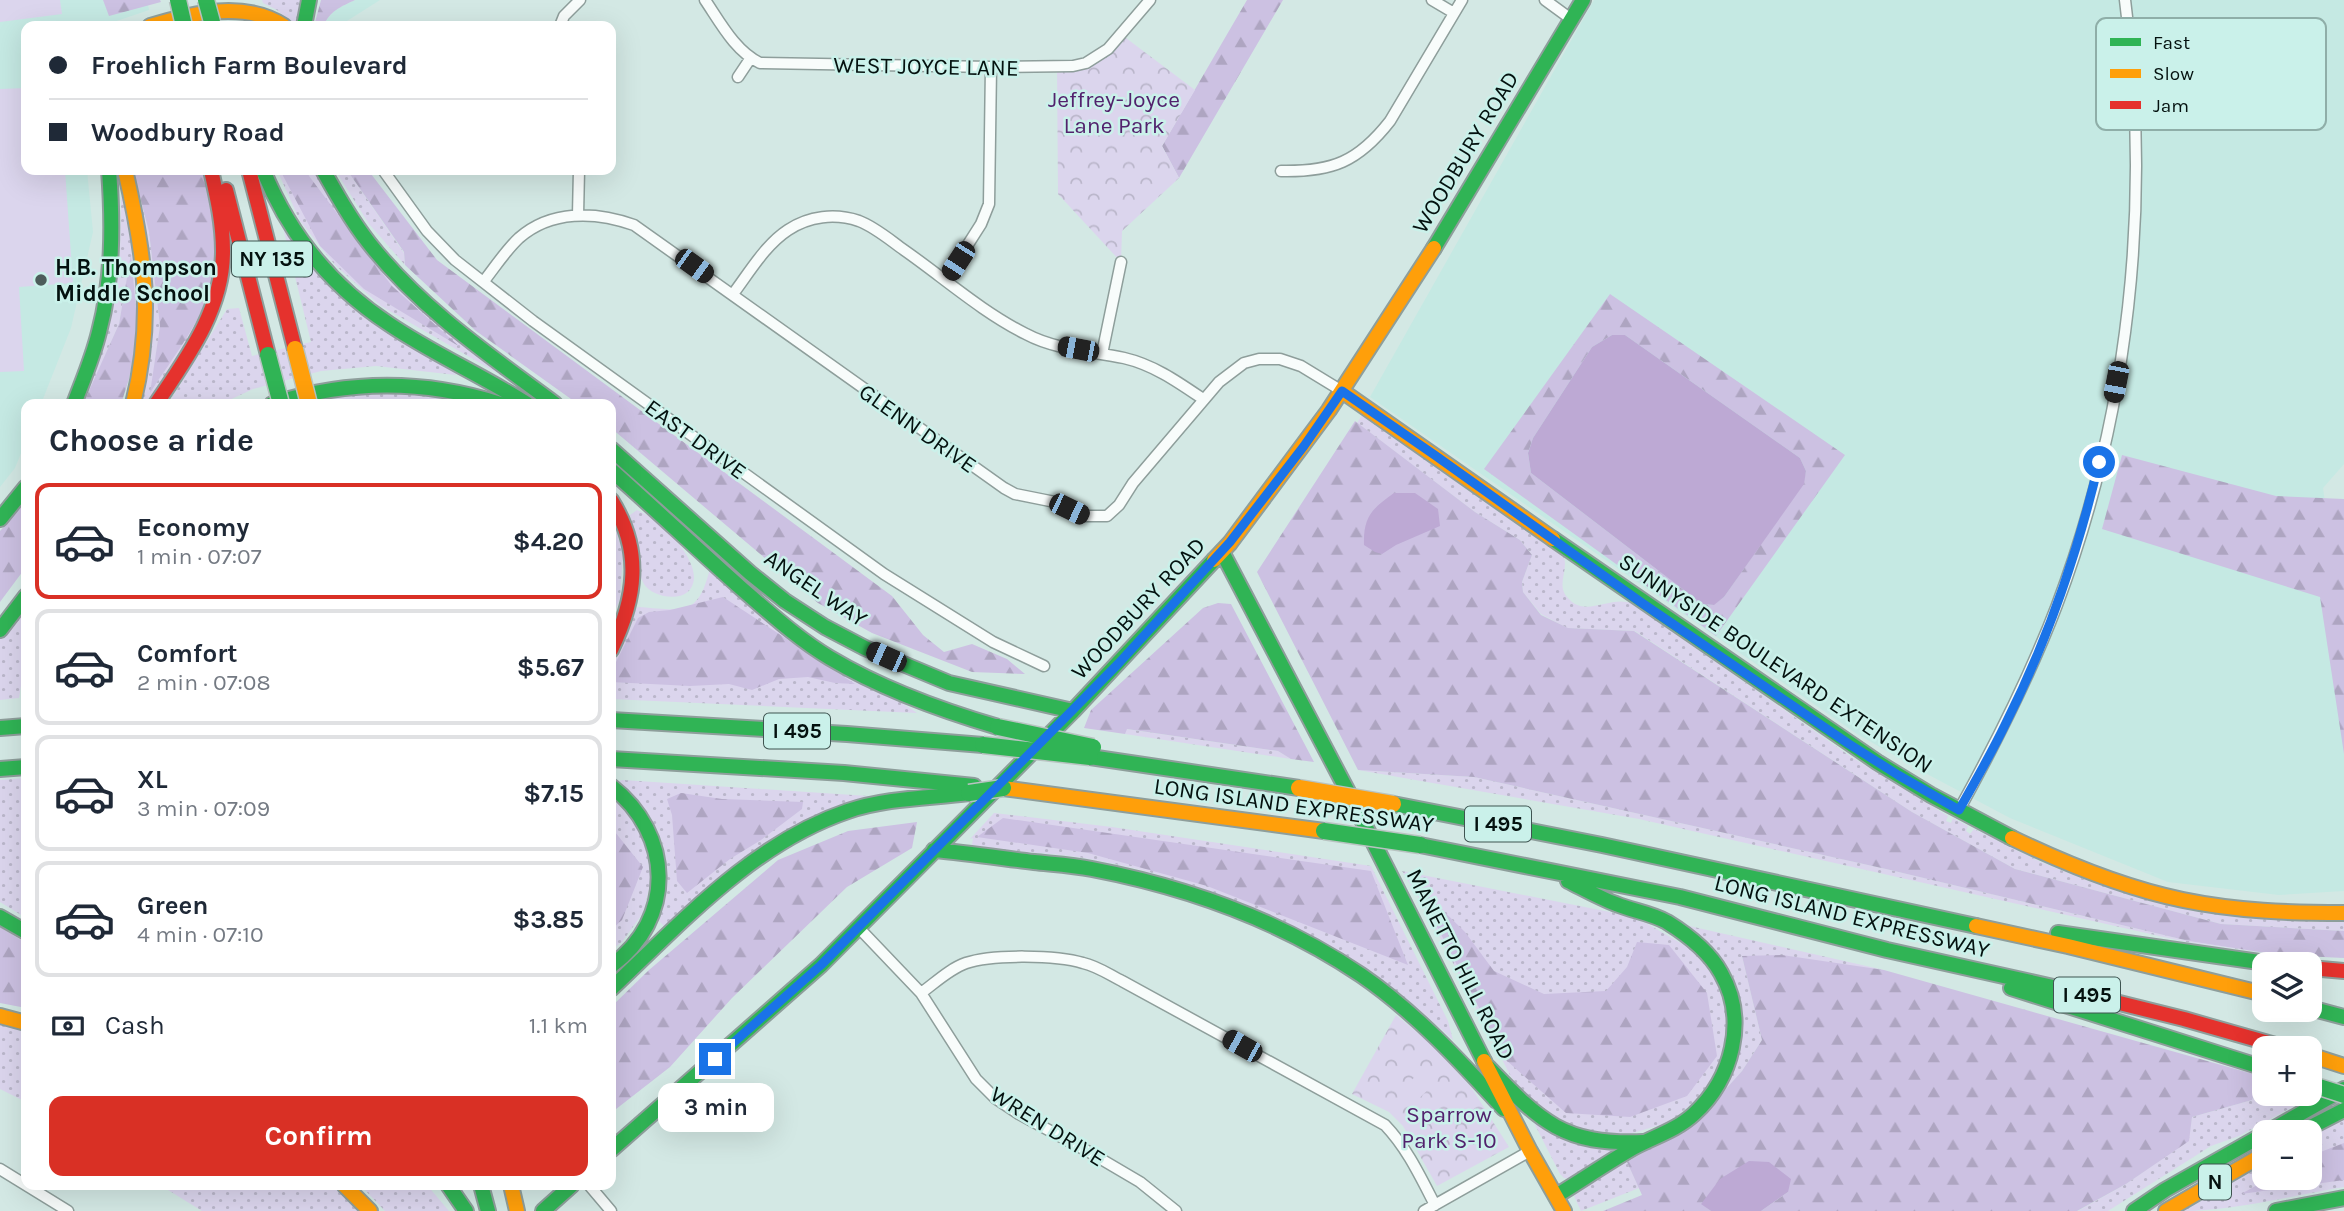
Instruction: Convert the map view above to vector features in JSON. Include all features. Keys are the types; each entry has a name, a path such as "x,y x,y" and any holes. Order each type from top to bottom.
{"main road":[{"path":"178,0 183,21"},
{"path":"305,21 309,0"},
{"name":"WOODBURY ROAD","path":"616,1146 793,990 858,927 1073,712 1222,552 1304,446 1342,391 1454,216 1583,0"},
{"path":"213,21 220,1"},
{"path":"164,21 220,1 268,11 281,21"},
{"path":"76,399 93,352 106,299 111,260 109,175"},
{"path":"126,175 140,227 148,298 146,335 134,399"},
{"path":"159,399 200,334 213,309 220,282 222,229 212,175"},
{"name":"NY 135","path":"222,175 280,399"},
{"name":"NY 135","path":"250,175 308,399"},
{"path":"265,175 296,235 333,280 389,324 518,399"},
{"path":"326,175 355,225 400,281 454,328 548,399"},
{"path":"291,399 365,384 411,385 453,391 482,399"},
{"name":"SUNNYSIDE BOULEVARD EXTENSION","path":"1342,391 1646,606 1838,737 1992,830 2095,875 2163,896 2273,911 2344,913"},
{"name":"ANGEL WAY","path":"616,453 750,573 785,601 825,626 896,662 949,683 1073,712"},
{"path":"616,474 789,629 829,657 946,712 1093,752"},
{"path":"0,519 21,493"},
{"path":"616,506 630,540 634,574 631,602 616,641"},
{"name":"MANETTO HILL ROAD","path":"1222,552 1347,790 1530,1151 1564,1211"},
{"path":"0,630 21,603"},
{"name":"LONG ISLAND EXPRESSWAY","path":"616,720 1093,752 1115,760 1393,804 1616,848 2068,946 2252,992"},
{"path":"0,728 21,726"},
{"name":"LONG ISLAND EXPRESSWAY","path":"616,759 844,773 1003,788 1420,845 1680,897 1887,950 2171,1016 2252,1039"},
{"path":"0,769 21,767"},
{"path":"616,984 732,878 805,828 864,807 1003,788"},
{"path":"616,790 641,816 652,840 658,867 657,899 647,929 627,955 616,963"},
{"path":"934,850 1089,869 1147,881 1211,901 1285,932 1340,962 1388,996 1452,1053 1517,1124"},
{"path":"1543,869 1612,902 1664,921 1708,954 1730,988 1735,1012 1734,1038 1720,1081 1694,1115 1668,1133 1647,1141 1556,1196"},
{"path":"1897,909 2252,961"},
{"path":"0,917 21,929"},
{"path":"1887,950 2252,1064"},
{"path":"2322,969 2344,971"},
{"path":"2322,1011 2344,1017"},
{"path":"0,1016 21,1022"},
{"path":"2322,1059 2344,1066"},
{"path":"1488,1067 1530,1111 1572,1136 1595,1142 1647,1141"},
{"path":"2322,1088 2344,1096"},
{"name":"N","path":"2289,1120 2344,1089"},
{"path":"2322,1121 2344,1110"},
{"name":"N","path":"2134,1211 2165,1190 2252,1141"},
{"name":"N","path":"2166,1211 2252,1161"},
{"path":"349,1190 370,1211"},
{"path":"451,1190 466,1211"},
{"path":"542,1211 566,1190"},
{"path":"2276,1211 2344,1198"}],"street":[{"path":"562,21 580,0"},
{"path":"705,0 720,23 750,58 738,77"},
{"name":"WEST JOYCE LANE","path":"750,58 760,63 790,65 1058,67 1086,62 1108,49 1150,0"},
{"path":"1432,0 1454,13"},
{"path":"1281,171 1327,169 1351,159 1365,149 1390,121 1462,0"},
{"path":"1545,0 1572,19"},
{"path":"2125,0 2127,18"},
{"path":"946,279 981,224 989,204 991,67"},
{"path":"1959,810 2006,723 2057,603 2095,481 2111,411 2126,321 2135,198 2134,130"},
{"name":"EAST DRIVE","path":"387,175 427,231 455,260 533,321 884,574 993,642 1044,666"},
{"path":"578,215 579,175"},
{"name":"GLENN DRIVE","path":"484,281 519,239 548,221 589,215 634,225 1004,488 1015,494 1055,502 1083,516 1107,516 1119,505 1133,483 1203,399 1231,371 1244,363 1259,359 1280,359 1301,366 1342,391"},
{"path":"733,294 768,248 787,231 806,220 844,217 870,226 993,314 1027,335 1053,345 1126,359 1154,369 1203,399"},
{"path":"1102,354 1121,262"},
{"name":"WREN DRIVE","path":"858,927 921,993 976,1079 995,1098 1140,1182 1176,1211"},
{"path":"921,993 965,963 1026,957 1062,958 1086,963 1385,1125 1398,1139 1413,1163 1434,1205"},
{"path":"1424,1211 1530,1151"},
{"path":"0,1168 21,1181"},
{"path":"35,1190 68,1211"},
{"path":"593,1190 611,1211"}],"shaded area":[{"name":"H.B. Thompson Middle School","path":"0,0 147,0 149,10 117,21 21,21 21,175 87,175 93,232 71,328 43,399 21,399 21,453 15,468 0,487"},
{"path":"355,0 380,0 347,21 325,21 336,9"},
{"path":"1594,0 2344,0 2344,464 2323,488 2344,639 2344,891 2279,895 2168,882 2010,818 1857,734 1370,397"},
{"path":"1612,335 1625,335 1800,458 1806,471 1804,484 1724,597 1714,605 1702,604 1531,473 1528,453 1533,438 1592,347"},
{"path":"1394,493 1415,493 1438,509 1440,526 1382,554 1364,545 1365,527 1375,508"},
{"path":"1749,1161 1769,1162 1791,1179 1788,1192 1761,1211 1711,1211 1701,1204 1720,1179"}],"green space":[{"path":"0,0 60,0 62,14 0,22"},
{"path":"103,0 160,0 161,2 109,16"},
{"path":"262,0 304,0 299,21 289,21 277,10"},
{"path":"321,0 355,0 332,13 326,21 315,21"},
{"path":"1247,0 1283,0 1179,178 1162,146"},
{"name":"Jeffrey-Joyce Lane Park","path":"1122,35 1195,90 1162,146 1179,178 1122,231 1121,262 1058,194 1057,67 1073,66"},
{"path":"21,88 21,175 65,175 73,283 19,287 24,371 0,372 0,89"},
{"path":"1117,110 1120,129 1087,133 1085,114"},
{"path":"133,175 149,232 160,326 151,391 200,314 215,275 204,319 153,396 141,399 148,369"},
{"path":"134,175 204,175 216,237 214,276 210,292 187,337 150,393 160,326 149,232"},
{"path":"279,175 322,175 342,212 515,383 381,306 335,265 300,221"},
{"path":"283,175 309,175 392,286 460,347 364,289 320,246"},
{"path":"338,175 350,175 404,253 405,265 369,224"},
{"path":"350,175 372,175 437,260 892,596 923,635 944,652 972,644 1007,659 1025,674 972,672 872,633 818,603 616,432 616,399 571,399 476,331 405,265 404,252"},
{"path":"121,196 124,196 136,263 138,330 131,257 119,324 88,394 112,314 120,254"},
{"path":"281,219 319,271 457,371 456,375 376,366 321,371 253,389 232,399 171,399 227,309 239,308 252,356 311,342"},
{"path":"131,254 138,330 129,379 123,399 85,399 119,324"},
{"path":"1610,294 1845,455 1716,636 1484,469","holes":["1612,335 1625,335 1800,458 1806,471 1803,484 1724,597 1713,605 1702,604 1531,473 1528,453 1533,438 1592,347"]},
{"path":"411,389 458,399 325,399 324,396"},
{"path":"1362,415 1563,555 1564,593 1575,604 1633,604 1850,756 1948,816 1946,821 1951,823 1953,818 1968,826 1966,831 1970,834 1974,829 2056,868 2125,893 2234,916 2344,921 2344,931 2221,924 2015,869 1912,812 1635,631 1567,628 1541,614 1523,592 1522,582 1532,555 1520,540 1475,512 1357,423"},
{"path":"1355,421 1475,512 1520,540 1532,555 1522,582 1523,592 1541,615 1568,628 1634,631 1912,812 2015,869 2221,924 2344,931 2344,958 2322,957 2322,952 2260,952 2189,941 1886,869 1474,777 1358,770 1257,572"},
{"path":"2122,455 2276,496 2344,499 2344,754 2320,597 2102,529"},
{"path":"21,507 21,574 0,602 0,531"},
{"path":"637,510 662,526 684,551 690,561 694,580 687,593 674,597 660,595 644,584 630,515"},
{"path":"616,530 623,553 620,599 616,608"},
{"path":"710,568 917,713 616,699 616,647 633,611 638,607 686,607 700,596"},
{"path":"723,597 855,684 808,677 779,679 752,690 729,684 690,686 616,682 616,662 638,618 649,612 670,610"},
{"path":"1218,603 1231,604 1314,762 1291,759 1278,751 1127,729 1125,734 1084,728 1091,710 1203,608"},
{"path":"21,615 19,698 0,700 0,638"},
{"path":"1126,729 1278,751 1291,759 1125,734"},
{"path":"1358,770 1474,777 1886,869 2189,941 2260,952 2186,942 1639,819"},
{"path":"21,778 21,915 0,902 0,780"},
{"path":"619,781 868,796 868,799 817,815 667,929 657,919 666,887 667,871 662,841 641,803"},
{"path":"681,793 722,799 803,802 802,809 687,893 677,881 672,815 667,799"},
{"path":"616,802 643,835 652,877 643,913 616,946"},
{"path":"994,813 1112,827 1371,866 1448,1021 1453,1040 1413,1005 1327,946 1234,901 1186,883 1084,858 972,845 973,838 970,839"},
{"path":"1003,818 1371,871 1408,965 1207,886 1088,853 977,837"},
{"path":"917,822 912,848 847,887 732,998 670,1067 616,1109 616,1002 649,970 778,860 848,831"},
{"path":"616,833 643,867 622,920 616,925"},
{"path":"1402,871 1615,913 1646,923 1689,948 1714,973 1727,1016 1723,1059 1701,1096 1670,1122 1623,1136 1579,1132 1539,1112 1511,1077 1426,910"},
{"path":"1414,882 1465,932 1494,971 1544,994 1606,991 1627,967 1637,942 1669,945 1707,993 1717,1056 1687,1096 1630,1117 1566,1113 1506,1060"},
{"path":"1685,925 1884,970 1742,956 1762,1040 1742,1071 1714,1102 1742,1040 1742,1006 1732,974 1714,948"},
{"path":"0,927 21,940 21,1007 0,1003"},
{"path":"1782,955 1884,970 2252,1074 2252,1100 2192,1117 2189,1141 2126,1184 2077,1211 1761,1211 1788,1192 1701,1203 1711,1211 1603,1211 1642,1195 1627,1162 1696,1122 1742,1071 1762,1040 1742,956"},
{"name":"Sparrow Park S-10","path":"1396,1015 1430,1043 1471,1087 1509,1147 1437,1186 1403,1126 1389,1112 1352,1094"},
{"path":"0,1021 21,1027 21,1100 0,1089"},
{"path":"1421,1071 1434,1084 1410,1107 1397,1094"},
{"path":"2252,1100 2252,1106 2295,1106 2269,1120 2252,1120 2252,1129 2211,1146 2108,1211 2078,1211 2126,1184 2188,1141 2192,1117"},
{"path":"1529,1113 1611,1150 1612,1156 1571,1179 1564,1178"},
{"path":"2344,1117 2344,1187 2242,1206 2181,1211 2252,1169 2252,1190 2322,1190 2322,1129"},
{"path":"2344,1143 2344,1180 2322,1183 2322,1151"},
{"path":"1627,1162 1639,1188 1581,1211 1574,1196 1577,1191"},
{"path":"2252,1188 2270,1190 2241,1194"},
{"path":"168,1190 338,1190 364,1211 202,1211"},
{"path":"365,1190 431,1190 449,1211 385,1211"}],"traffic: fast":[{"path":"178,0 183,21"},
{"path":"206,0 212,21"},
{"path":"305,21 309,0"},
{"path":"1434,248 1583,0"},
{"path":"76,399 97,341 107,292 111,231 109,175"},
{"path":"265,175 285,216 299,237 348,293 406,335 519,399"},
{"path":"326,175 362,234 410,289 456,330 548,399"},
{"path":"268,355 280,399"},
{"path":"290,399 329,390 386,386 443,390 482,399"},
{"path":"616,453 750,573 785,601 825,627 865,648 949,683 1073,711"},
{"path":"616,475 742,589 818,651 891,689 998,727"},
{"path":"0,519 21,493"},
{"path":"1553,539 1877,762 1931,795 2012,838"},
{"path":"1222,552 1347,790 1484,1061"},
{"path":"616,1146 821,965 1073,711 1214,560"},
{"path":"0,630 21,603"},
{"path":"616,720 983,745"},
{"path":"0,728 21,726"},
{"path":"998,727 1093,747"},
{"path":"983,745 1090,757"},
{"path":"1090,757 1299,788"},
{"path":"616,759 844,773 974,786"},
{"path":"0,769 21,767"},
{"path":"969,793 1003,788"},
{"path":"616,791 631,806 646,828 655,852 659,876 656,901 647,925 632,947 616,961"},
{"path":"616,984 720,887 781,843 813,825 862,807 969,793"},
{"path":"1393,804 1602,845 1976,926"},
{"path":"1324,831 1420,845"},
{"path":"1420,845 1680,897 1887,950 2071,991"},
{"path":"934,850 1078,866 1197,896 1266,922 1330,956 1381,989 1436,1038 1504,1109"},
{"path":"1556,1196 1623,1154 1673,1129 1694,1114 1718,1084 1732,1048 1734,1029 1734,1010 1729,991 1716,965 1697,944 1661,919 1610,902 1568,881"},
{"path":"0,917 21,929"},
{"path":"2058,933 2252,961"},
{"path":"2011,988 2252,1064"},
{"path":"2322,1011 2344,1017"},
{"path":"1488,1067 1523,1102 1555,1126 1592,1139 1643,1142"},
{"path":"2322,1088 2344,1095"},
{"path":"2289,1120 2344,1089"},
{"path":"2322,1121 2344,1110"},
{"path":"2134,1211 2165,1190 2252,1141"},
{"path":"451,1190 466,1211"},
{"path":"482,1190 488,1211"},
{"path":"543,1211 566,1190"},
{"path":"2276,1211 2344,1198"}],"traffic: slow":[{"path":"168,21 218,11 252,13 275,21"},
{"path":"126,175 138,230 144,287 143,343 134,399"},
{"path":"1214,560 1230,543 1329,410 1434,248"},
{"path":"295,349 308,399"},
{"path":"1342,391 1553,539"},
{"path":"1003,788 1324,831"},
{"path":"1299,788 1393,804"},
{"path":"2012,838 2096,874 2183,900 2263,911 2344,913"},
{"path":"1976,926 2252,991"},
{"path":"0,1016 21,1022"},
{"path":"2322,1059 2344,1066"},
{"path":"1484,1061 1564,1211"},
{"path":"2166,1211 2252,1161"},
{"path":"349,1190 370,1211"},
{"path":"512,1190 517,1211"}],"traffic: jam":[{"path":"159,399 191,351 217,293 223,241 212,175"},
{"path":"250,175 295,349"},
{"path":"226,190 268,355"},
{"path":"616,510 632,556 630,593 616,638"},
{"path":"2322,969 2344,971"},
{"path":"2071,991 2252,1038"}],"place":[{"name":"H.B. Thompson Middle School","path":"41,280"}],"route":[{"path":"715,1059 821,965 1073,712 1230,542 1304,446 1342,391 1642,603 1849,744 1959,810 2006,723 2047,629 2067,573 2099,462"}]}
